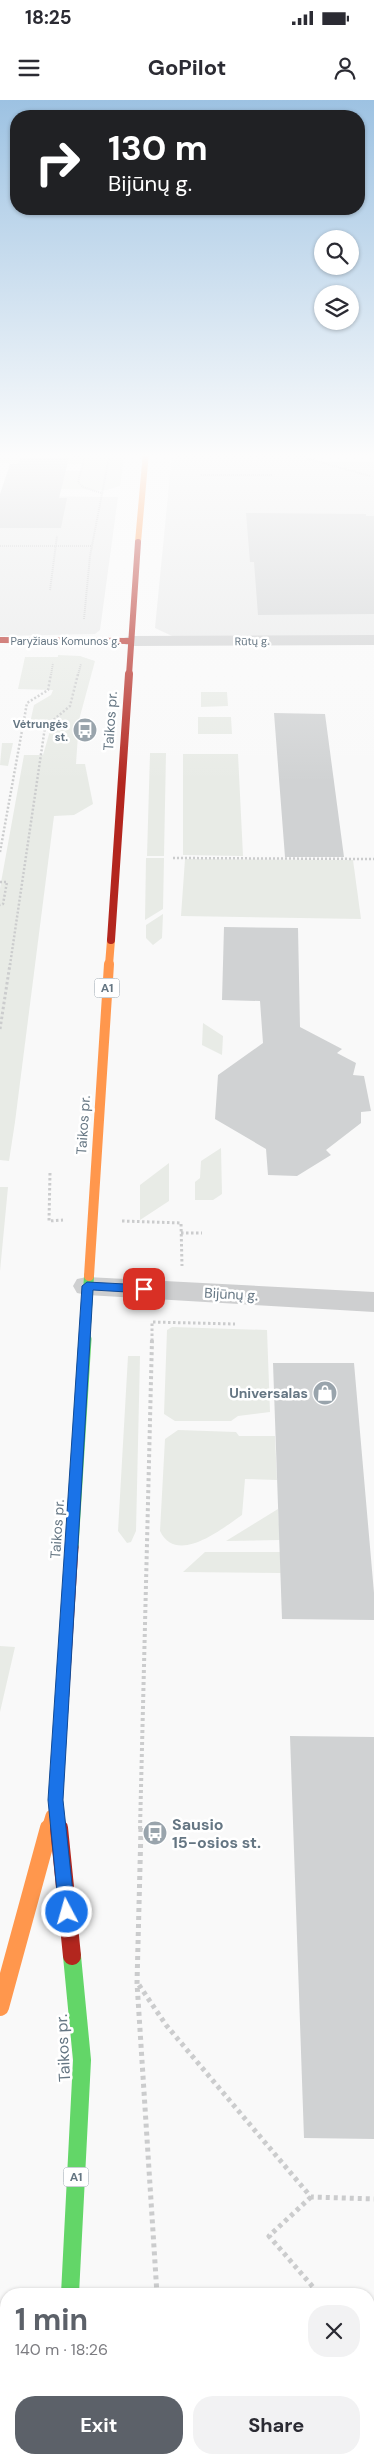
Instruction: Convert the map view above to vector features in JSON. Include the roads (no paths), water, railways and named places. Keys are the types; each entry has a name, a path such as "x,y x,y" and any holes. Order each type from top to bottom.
{"main road":[{"name":"Taikos pr.","path":"70,2288 82,2060 56,1800 87,1286 137,562"},
{"name":"Paryžiaus Komunos g.","path":"0,640 82,645 130,641"},
{"name":"Taikos pr.","path":"0,2007 56,1800"}],"street":[{"name":"Rūtų g.","path":"130,641 374,640"},
{"name":"Bijūnų g.","path":"87,1286 374,1302"}],"place":[{"name":"Vėtrungės st.","path":"85,730"},
{"name":"Universalas","path":"325,1393"},
{"name":"Sausio 15-osios st.","path":"155,1833"}]}
